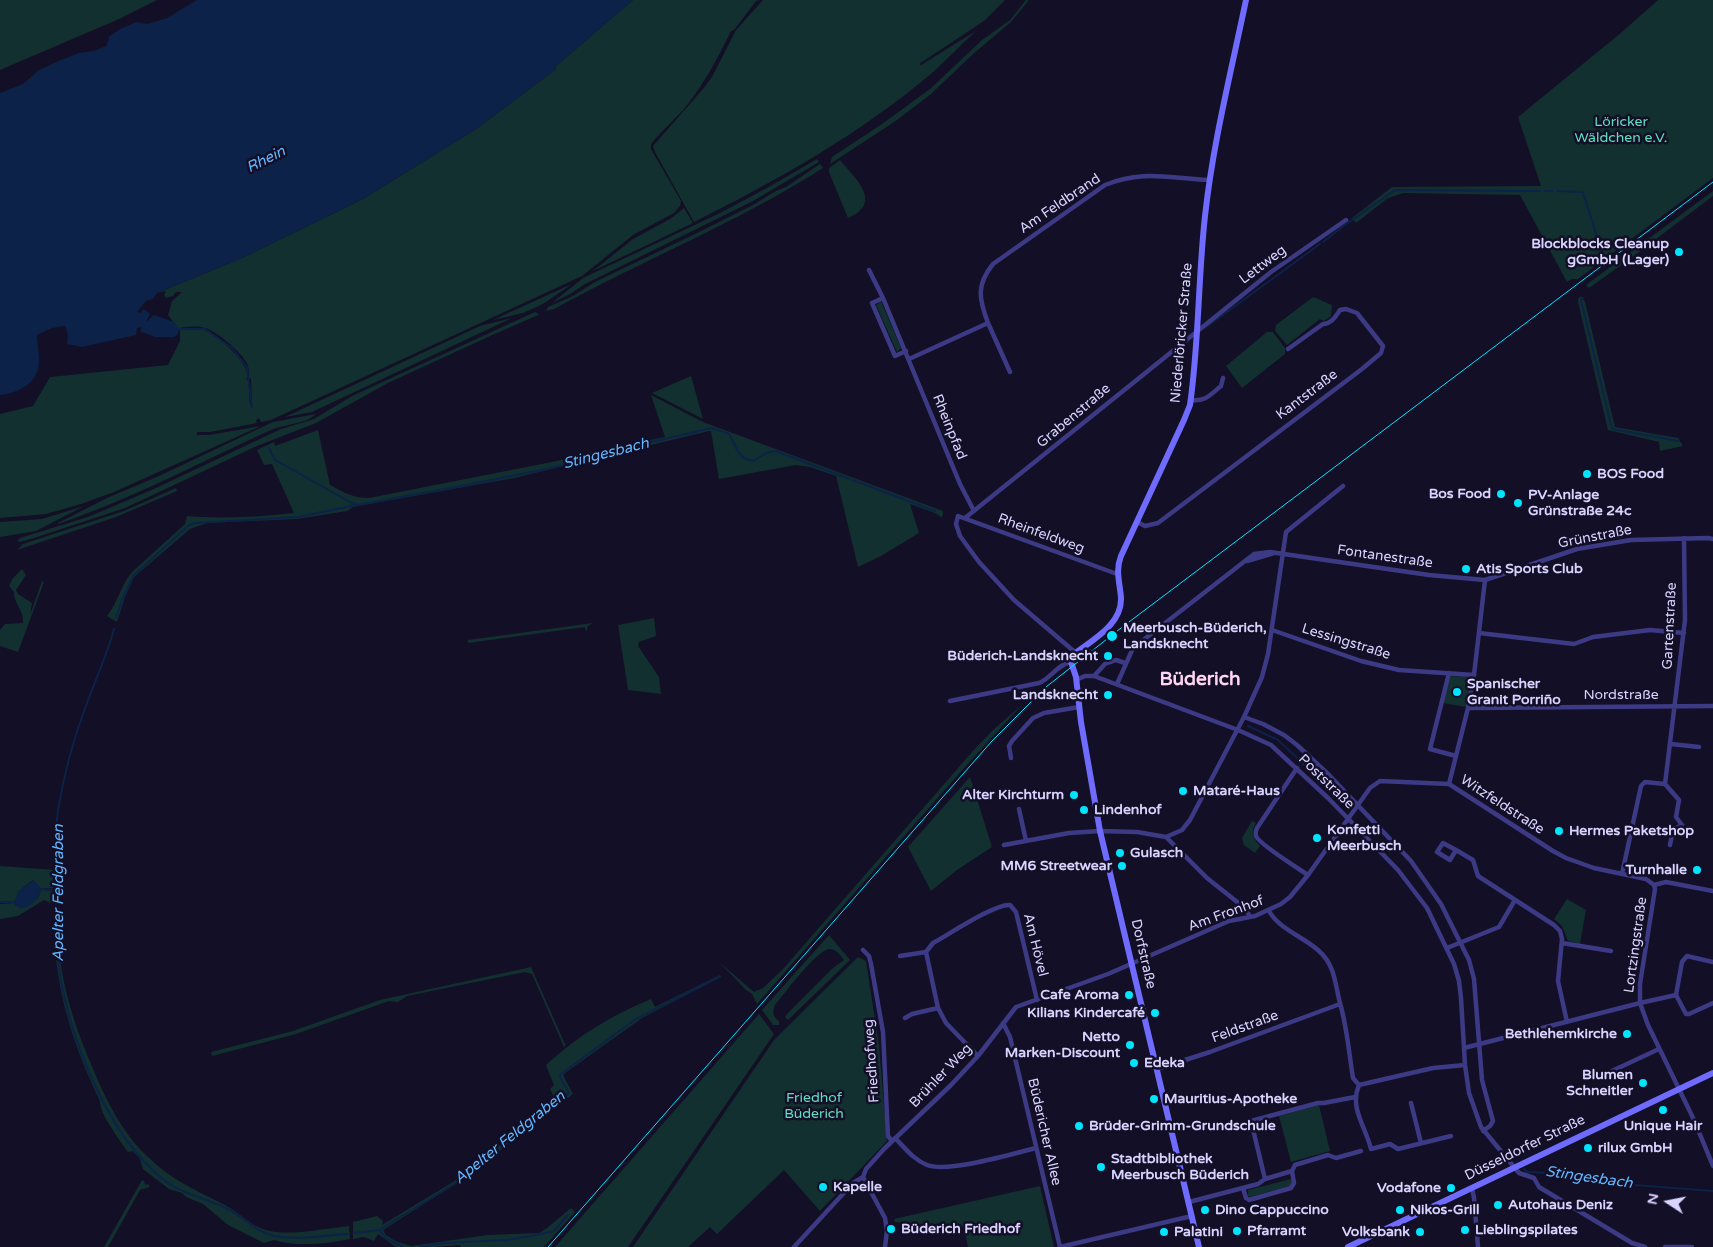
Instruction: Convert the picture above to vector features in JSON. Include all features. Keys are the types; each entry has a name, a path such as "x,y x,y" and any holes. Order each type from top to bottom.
{"main road":[{"name":"Niederlöricker Straße","path":"1071,664 1072,657 1109,627 1117,616 1121,598 1117,574 1121,556 1184,420 1190,400 1202,248 1210,180 1217,137 1246,0"},
{"name":"Dorfstraße","path":"1071,664 1076,680 1100,830 1199,1247"},
{"name":"Düsseldorfer Straße","path":"1348,1247 1713,1073"}],"street":[{"name":"Am Feldbrand","path":"1010,372 982,306 980,287 984,274 993,264 1106,185 1122,178 1141,175 1210,180"},
{"name":"Lettweg","path":"1196,331 1271,272 1346,220"},
{"name":"Rheinpfad","path":"869,270 906,351 960,484 974,511"},
{"path":"883,298 872,303 895,356 906,351"},
{"name":"Kantstraße","path":"1137,522 1145,526 1158,523 1362,369 1381,352 1383,346 1382,342 1357,313 1346,309 1340,310 1336,317 1327,324 1323,324 1288,350"},
{"path":"908,358 988,323"},
{"name":"Grabenstraße","path":"965,518 1196,331"},
{"path":"1190,400 1203,400 1221,386 1223,378"},
{"path":"1004,845 1069,833 1100,830 1137,832 1166,837 1182,830 1190,820 1238,730 1262,677 1272,630 1286,532 1343,486"},
{"name":"Rheinfeldweg","path":"1076,653 1014,600 979,562 960,536 956,524 958,516 1117,574"},
{"name":"Gartenstraße","path":"1665,784 1684,633 1684,538"},
{"name":"Grünstraße","path":"1485,580 1577,549 1631,540 1713,539"},
{"name":"Fontanestraße","path":"1116,684 1132,648 1254,554 1270,552 1485,580"},
{"path":"1449,784 1468,708 1474,675 1485,580"},
{"name":"Lessingstraße","path":"1272,630 1361,661 1399,670 1474,675"},
{"path":"1479,633 1574,644 1593,637 1650,630 1684,633"},
{"path":"1076,680 1085,676 1094,676 1105,664 1116,660 1125,663"},
{"path":"950,701 1039,683 1046,680 1064,664 1071,664"},
{"path":"1449,673 1430,748 1456,756"},
{"name":"Poststraße","path":"1094,676 1238,730 1271,745 1348,818 1398,870 1427,908 1447,948 1459,981 1465,1066 1469,1093 1483,1131 1515,1168 1524,1175 1534,1178 1540,1187 1632,1243 1645,1247"},
{"name":"Nordstraße","path":"1468,708 1713,706"},
{"path":"1011,758 1009,746 1033,718 1044,713 1079,707"},
{"name":"Poststraße","path":"1244,717 1263,724 1290,740 1358,804 1411,861 1441,904 1469,960 1474,979 1482,1080 1493,1121 1483,1131"},
{"path":"1671,744 1699,747"},
{"path":"1297,768 1256,832 1257,838 1265,845 1308,875"},
{"name":"Witzfeldstraße","path":"1348,818 1370,788 1380,782 1449,784 1553,851 1581,864 1646,880 1654,885 1666,882 1713,891"},
{"path":"1622,874 1641,786 1645,782 1665,784 1680,800 1676,817 1682,825 1673,830 1670,845"},
{"path":"1019,809 1026,841"},
{"name":"Am Fronhof","path":"1132,963 1230,921 1250,917 1269,910 1290,897 1348,818"},
{"path":"1166,837 1207,878 1246,909 1250,917"},
{"path":"1456,850 1473,860 1478,876 1560,930 1562,943 1558,981 1567,1022"},
{"name":"Lortzingstraße","path":"1654,885 1655,889 1640,984 1640,1003 1659,1049 1711,1152 1713,1166"},
{"path":"1447,948 1499,927 1515,900"},
{"name":"Am Hövel","path":"926,952 933,943 994,909 1006,904 1010,905 1016,912 1037,1000"},
{"path":"1269,910 1275,920 1321,952 1329,963 1335,976 1340,1004 1343,1009 1353,1078 1359,1085"},
{"path":"1562,943 1611,950"},
{"name":"Friedhofweg","path":"863,950 871,964 883,1032 888,1136 894,1139"},
{"path":"900,956 926,952 938,1008 946,1022 978,1056"},
{"path":"1713,962 1687,956 1682,962 1676,995 1686,1014 1713,1004"},
{"name":"Brühler Weg","path":"794,1247 853,1183 863,1177 866,1168 894,1139 951,1086 978,1056 1016,1007 1101,977 1132,963"},
{"path":"1464,1048 1676,995"},
{"name":"Feldstraße","path":"1157,1069 1210,1052 1340,1004"},
{"path":"905,1018 912,1014 938,1008"},
{"name":"Büdericher Allee","path":"1003,1023 1010,1037 1060,1247"},
{"path":"1599,1077 1659,1049"},
{"path":"1359,1085 1433,1068 1465,1066"},
{"path":"1359,1085 1355,1097 1361,1125 1368,1135 1372,1149 1390,1144 1398,1149 1451,1136"},
{"path":"1266,1179 1251,1121 1318,1103 1324,1104 1355,1097"},
{"path":"1411,1103 1421,1143"},
{"path":"894,1139 919,1161 926,1165 942,1168 1036,1148"},
{"path":"1243,1188 1246,1198 1249,1200 1291,1188 1294,1182 1292,1171 1295,1165 1328,1155 1336,1158 1361,1151"},
{"path":"1189,1202 1258,1184 1266,1179 1292,1171"},
{"path":"863,1177 883,1211 886,1220 886,1247"},
{"path":"1472,1188 1478,1247"},
{"path":"1060,1247 1192,1216"},
{"path":"1665,1247 1692,1247"}],"green space":[{"path":"0,0 157,0 119,19 0,70"},
{"path":"633,0 760,0 756,1 734,30 731,31 711,69 688,104 651,144 651,149 681,201 680,206 674,213 633,235 582,276 271,420 261,422 259,418 256,420 257,423 210,432 197,432 197,435 209,435 261,426 114,492 81,504 46,514 0,518 0,414 33,406 50,377 168,365 180,341 180,329 201,329 209,332 233,351 247,371 248,378 246,379 248,380 252,409 251,379 249,378 248,366 242,356 223,338 210,330 198,327 178,328 168,315 172,301 182,292 176,292 173,296 166,298 164,295 166,291 157,293 242,258 363,199 476,129 555,70 556,66"},
{"path":"763,0 1005,0 984,21 919,64 921,65 976,31 932,73 876,116 817,155 756,190 694,222 653,146 703,89 712,77 736,30"},
{"path":"1026,0 1029,0 1011,22 973,54 931,94 897,120 830,164 832,157 930,89 982,40 1010,20"},
{"name":"Löricker Wäldchen e.V.","path":"1658,0 1713,0 1713,178 1578,279 1572,279 1567,282 1520,195 1403,193 1388,198 1356,223 1352,218 1392,187 1541,186 1518,117"},
{"path":"817,159 819,162 753,201 585,284 552,303 583,278 720,213"},
{"path":"840,160 859,182 865,198 864,205 859,212 848,218 829,172 829,168"},
{"path":"820,164 823,168 724,224 554,309 546,311 548,307 573,296 595,282 753,205 786,187"},
{"path":"1713,191 1713,196 1627,261 1589,288 1586,285"},
{"path":"684,208 693,223 593,271 633,239 670,219"},
{"path":"572,284 543,304 523,313 493,320"},
{"path":"1581,296 1585,302 1615,427 1678,438 1683,446 1660,451 1659,442 1608,430 1578,302"},
{"path":"1313,297 1332,305 1331,316 1324,321 1320,319 1287,345 1275,331 1276,325"},
{"path":"881,301 901,348 897,352 876,305"},
{"path":"535,312 539,314 388,383 316,423 257,446 125,508 34,538 20,542 17,541 20,538 88,517 156,488 281,429 314,419 352,396"},
{"path":"512,318 312,412 285,417 480,326"},
{"path":"1267,332 1273,332 1285,348 1285,354 1242,388 1226,366"},
{"path":"691,376 703,419 652,393"},
{"path":"651,395 703,422 943,511 943,515 940,518 935,513 910,504 919,533 881,556 858,567 836,476 810,467 796,465 719,479 711,431 709,431 514,478 353,507 347,511 297,519 207,523 190,529 134,577 117,622 107,616 132,572 185,524 187,516 241,517 294,513 272,464 264,465 257,450 274,442 275,446 318,430 330,485 353,496 369,498 557,461 590,452 665,437"},
{"path":"316,414 307,420 271,430 139,492 58,524 107,498 159,476 273,422"},
{"path":"176,488 177,491 116,517 17,550 23,544 124,511"},
{"path":"84,506 36,531 0,537 0,522 42,519"},
{"path":"22,569 26,575 16,590 18,594 32,603 30,615 42,581 44,582 18,652 0,646 0,630 5,624 23,623 22,614 14,592 9,586 13,578"},
{"path":"654,618 656,636 639,642 638,646 659,677 661,694 628,690 618,625"},
{"path":"593,623 588,626 586,632 585,627 468,643 468,640"},
{"path":"1450,676 1471,677 1466,707 1443,703"},
{"path":"1022,705 964,768 757,1004 752,994 719,962 754,992 763,988 783,969 972,752 993,730"},
{"path":"970,777 992,847 957,870 931,891 908,847"},
{"path":"1252,821 1256,823 1253,835 1260,846 1255,853 1244,845 1242,838"},
{"path":"0,866 55,870 54,888 40,888 33,880 19,891 15,901 0,901"},
{"path":"41,890 54,891 53,904 44,900 18,916 0,919 0,904 15,903 16,906 38,898"},
{"path":"1567,899 1586,910 1580,944 1568,941 1562,926 1554,919"},
{"path":"58,926 63,979 84,1047 108,1102 122,1126 138,1147 165,1172 230,1208 261,1228 286,1233 349,1226 350,1239 312,1244 292,1244 274,1240 264,1243 228,1225 203,1204 186,1197 182,1193 169,1189 143,1169 140,1159 133,1151 128,1152 103,1113 100,1101 74,1038 67,1016 58,972 54,927"},
{"path":"829,935 850,960 788,1020 785,1017 787,1014 833,968 844,960 842,956 831,949 816,957 775,1005 774,1014 775,1018 779,1021 779,1025 773,1025 762,1010"},
{"name":"Friedhof Büderich","path":"858,957 866,961 879,1045 887,1141 820,1211 784,1170 717,1234 710,1227 688,1247 633,1247 774,1040"},
{"path":"531,967 566,1045 564,1047 532,974 525,972 407,996 398,1002 389,1001 296,1034 212,1056 211,1052 293,1031 380,1000"},
{"path":"720,975 721,977 642,1018 565,1073 563,1075 573,1094 460,1181 383,1230 386,1235 395,1241 411,1246 488,1235 539,1233 571,1208 575,1212 544,1247 461,1247 460,1245 396,1247 378,1234 374,1241 364,1237 353,1239 353,1222 377,1216 383,1221 382,1225 453,1182 556,1101 550,1089 554,1085 546,1065 570,1045 609,1019 637,1005 651,999 655,1007"},
{"path":"759,1014 774,1034 628,1247 555,1247"},
{"path":"1319,1105 1330,1151 1291,1162 1279,1116"},
{"path":"1291,1179 1292,1183 1290,1186 1248,1196 1248,1190"},
{"path":"142,1180 145,1185 148,1184 150,1187 140,1190 108,1247 104,1247"},
{"path":"1040,1186 1054,1247 968,1247 964,1227 895,1222 894,1219"}],"water":[{"name":"Rhein","path":"197,0 633,0 556,66 555,70 476,129 363,199 242,258 157,293 153,299 146,301 137,312 140,313 144,309 150,314 146,322 154,315 174,322 179,329 178,334 174,337 155,337 141,332 141,327 137,328 136,335 82,347 67,344 68,335 65,326 52,328 37,335 38,367 32,380 15,392 0,395 0,93 23,84 39,70 61,60 106,46 108,37 122,28 137,22 147,24 167,18"},
{"path":"34,880 41,889 38,897 31,905 20,909 14,902 19,891"}],"waterway":[{"path":"1348,223 1395,190 1540,191"},
{"path":"1545,191 1553,191"},
{"path":"1557,191 1583,192 1603,256"},
{"path":"1323,242 1346,224"},
{"path":"1205,328 1320,244"},
{"path":"1583,298 1581,300 1612,429 1678,441"},
{"name":"Stingesbach","path":"179,329 205,329 232,348 247,367 252,407"},
{"name":"Stingesbach","path":"269,448 275,460 358,505 575,463 590,456 712,428 729,434 738,452 748,460 754,461 766,453 775,451 935,511"},
{"name":"Apelter Feldgraben","path":"116,618 133,576 188,526 194,523 298,517 356,505"},
{"name":"Apelter Feldgraben","path":"114,629 74,742 63,783 57,819 56,937 59,968 64,995 82,1054 108,1111 125,1138 144,1161 171,1185 228,1209 257,1229 268,1234 286,1238 347,1234"},
{"name":"Stingesbach","path":"1248,726 1278,740 1328,787"},
{"path":"41,889 56,890"},
{"path":"0,902 14,902"},
{"name":"Apelter Feldgraben","path":"355,1233 379,1230 453,1185 491,1157 569,1093 560,1077 561,1074 636,1019 719,977"},
{"name":"Stingesbach","path":"1524,1169 1527,1172 1574,1174 1634,1185 1713,1191"},
{"name":"Apelter Feldgraben","path":"420,1247 444,1243 507,1240 531,1236 554,1231 568,1215"},
{"name":"Apelter Feldgraben","path":"379,1230 387,1239 403,1247"}],"tram line":[{"path":"548,1247 992,741 1046,687 1121,628 1713,182"}],"place":[{"name":"Blockblocks Cleanup gGmbH (Lager)","path":"1679,252"},
{"name":"BOS Food","path":"1587,474"},
{"name":"Bos Food","path":"1501,494"},
{"name":"PV-Anlage Grünstraße 24c","path":"1518,503"},
{"name":"Atis Sports Club","path":"1466,569"},
{"name":"Meerbusch-Büderich, Landsknecht","path":"1112,636"},
{"name":"Büderich-Landsknecht","path":"1108,656"},
{"name":"Spanischer Granit Porriño","path":"1457,692"},
{"name":"Landsknecht","path":"1108,695"},
{"name":"Mataré-Haus","path":"1183,791"},
{"name":"Alter Kirchturm","path":"1074,795"},
{"name":"Lindenhof","path":"1084,810"},
{"name":"Hermes Paketshop","path":"1559,831"},
{"name":"Konfetti Meerbusch","path":"1317,838"},
{"name":"Gulasch","path":"1120,853"},
{"name":"MM6 Streetwear","path":"1122,866"},
{"name":"Turnhalle","path":"1697,870"},
{"name":"Cafe Aroma","path":"1129,995"},
{"name":"Kilians Kindercafé","path":"1155,1013"},
{"name":"Bethlehemkirche","path":"1627,1034"},
{"name":"Netto Marken-Discount","path":"1130,1045"},
{"name":"Edeka","path":"1134,1063"},
{"name":"Blumen Schneitler","path":"1643,1083"},
{"name":"Mauritius-Apotheke","path":"1154,1099"},
{"name":"Unique Hair","path":"1663,1110"},
{"name":"Brüder-Grimm-Grundschule","path":"1079,1126"},
{"name":"rilux GmbH","path":"1588,1148"},
{"name":"Stadtbibliothek Meerbusch Büderich","path":"1101,1167"},
{"name":"Kapelle","path":"823,1187"},
{"name":"Vodafone","path":"1451,1188"},
{"name":"Autohaus Deniz","path":"1498,1205"},
{"name":"Dino Cappuccino","path":"1205,1210"},
{"name":"Nikos-Grill","path":"1400,1210"},
{"name":"Büderich Friedhof","path":"891,1229"},
{"name":"Lieblingspilates","path":"1465,1230"},
{"name":"Pfarramt","path":"1237,1231"},
{"name":"Palatini","path":"1164,1232"},
{"name":"Volksbank","path":"1420,1232"}],"district":[{"name":"Büderich","path":"1200,680"}]}
